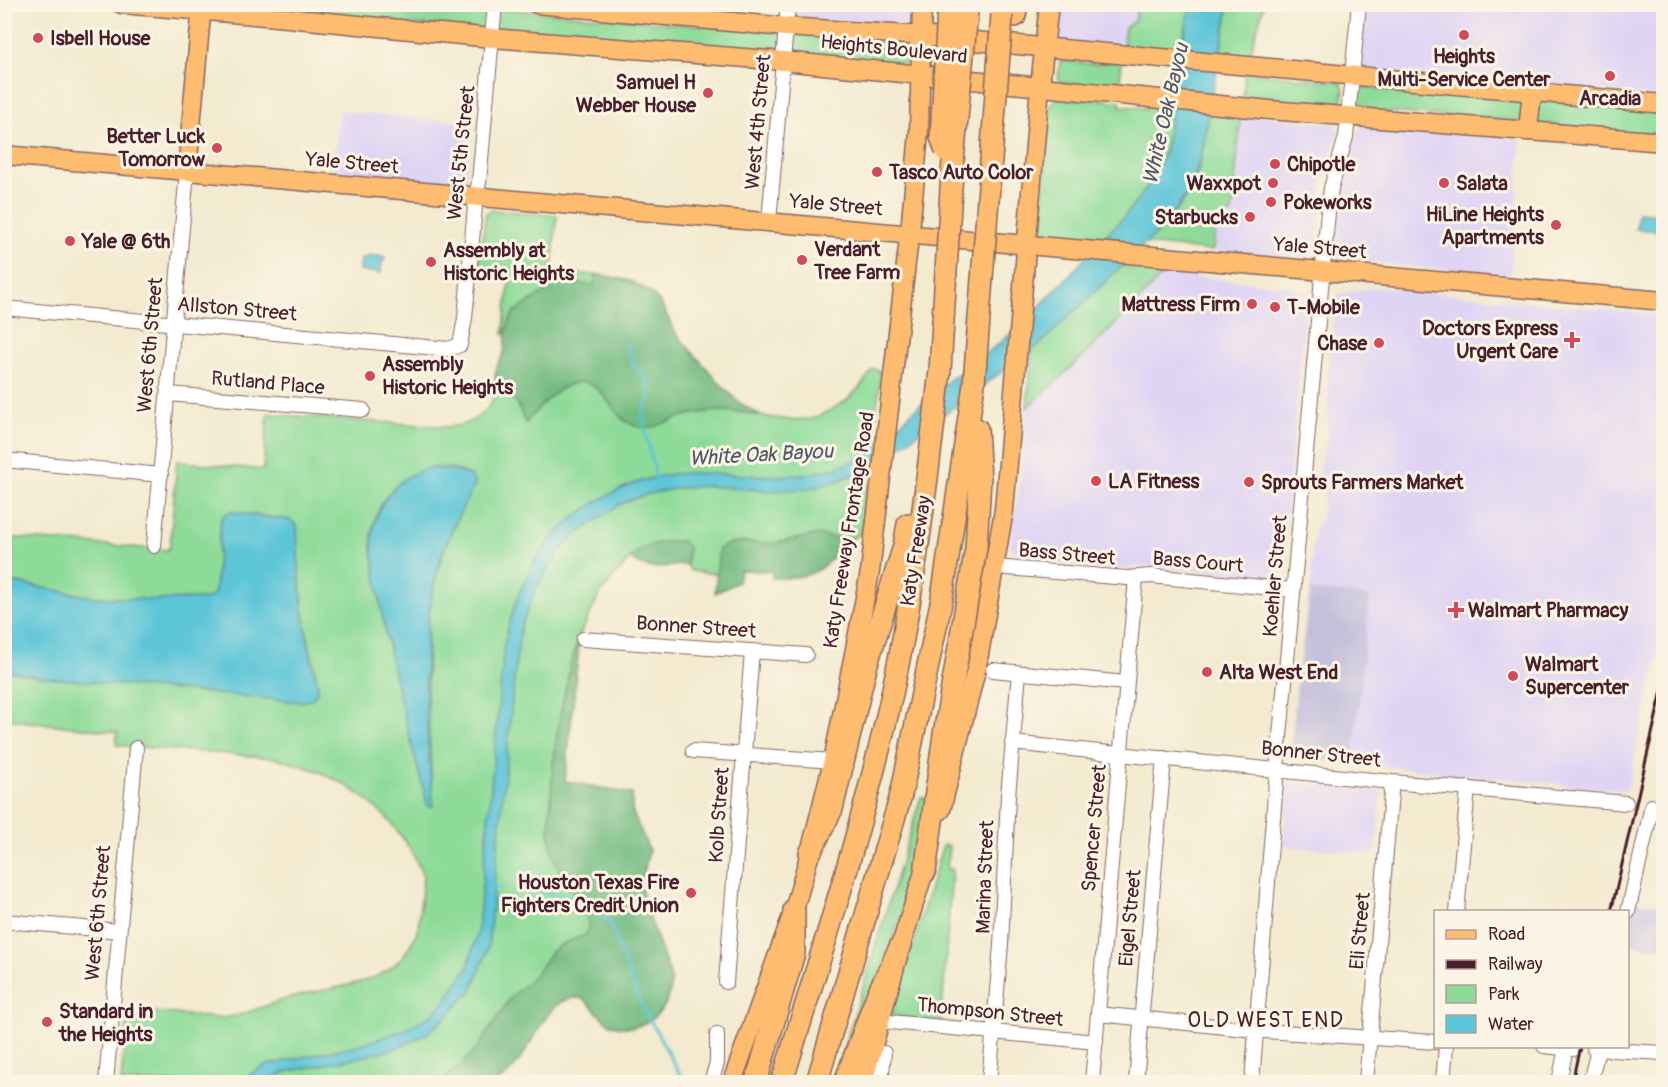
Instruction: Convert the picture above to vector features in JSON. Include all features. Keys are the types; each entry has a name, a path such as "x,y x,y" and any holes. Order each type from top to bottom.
{"highway":[{"name":"Katy Freeway","path":"782,1083 863,811 892,693 921,528 940,371 952,172 941,138 958,8"},
{"name":"Katy Freeway","path":"817,1083 901,795 942,598 974,384 995,101 1009,10"},
{"path":"810,853 832,808 866,667 904,546 940,371"},
{"path":"925,872 944,734 976,548 980,479 974,384"},
{"path":"756,1083 794,953 794,910"},
{"path":"845,1083 878,993 901,945"}],"main road":[{"name":"Heights Boulevard","path":"121,4 202,8 492,38 783,61 1242,107 1664,142"},
{"name":"Heights Boulevard","path":"536,4 786,27 921,36 1045,49 1128,54 1664,104"},
{"name":"Katy Freeway Frontage Road","path":"732,1083 794,910 810,853 833,761 870,572 910,234 919,132 922,4"},
{"path":"863,1083 901,945 925,872 953,767 977,666 995,567 1010,452 1040,86 1049,4"},
{"name":"West 6th Street","path":"187,171 202,8"},
{"path":"1528,131 1532,91"},
{"name":"Yale Street","path":"4,155 1664,301"}],"street":[{"name":"West 5th Street","path":"462,340 495,4"},
{"name":"West 4th Street","path":"769,221 788,4"},
{"name":"Koehler Street","path":"1252,1083 1277,769 1331,188 1346,137 1359,4"},
{"name":"West 6th Street","path":"154,546 187,171"},
{"name":"Allston Street","path":"4,308 448,349 460,345 462,340"},
{"name":"Rutland Place","path":"168,393 363,410"},
{"path":"4,460 161,476"},
{"name":"Bass Street","path":"995,567 1136,578"},
{"name":"Bass Court","path":"1136,578 1151,576 1293,590"},
{"name":"Spencer Street","path":"1092,1083 1136,578"},
{"name":"Bonner Street","path":"583,639 806,655"},
{"name":"Kolb Street","path":"726,982 752,651"},
{"path":"993,670 1126,683"},
{"name":"Marina Street","path":"989,1083 1001,945 1006,876 1006,826 1019,673"},
{"name":"Bonner Street","path":"1012,743 1392,782 1626,803"},
{"name":"West 6th Street","path":"106,1083 136,748"},
{"path":"693,751 833,761"},
{"name":"Eigel Street","path":"1136,1083 1164,758"},
{"name":"Eli Street","path":"1366,1083 1392,782"},
{"path":"1457,910 1468,788"},
{"path":"1628,910 1654,806"},
{"path":"4,921 119,931"},
{"path":"1098,1014 1370,1040 1434,1042"},
{"name":"Thompson Street","path":"880,1021 1096,1042"},
{"path":"711,1083 717,1062 717,1034"},
{"path":"1443,1083 1446,1048"},
{"path":"1558,1083 1570,1048"},
{"path":"1590,1083 1597,1048 1664,1053"},
{"path":"881,1083 884,1053"}],"shaded area":[{"path":"796,5 913,5 913,19 903,30 794,19"},
{"path":"1059,5 1137,5 1135,20 1125,28 1123,47 1061,42 1057,33"},
{"path":"1364,5 1663,5 1663,97 1361,69 1359,67"},
{"path":"339,111 472,123 466,187 333,175"},
{"path":"1241,114 1334,124 1337,128 1338,134 1322,183 1316,248 1308,257 1213,251 1215,232 1220,221 1224,223 1222,216 1232,213"},
{"path":"1364,124 1520,139 1509,274 1337,258 1334,252 1339,198 1357,132"},
{"path":"1164,273 1183,273 1188,276 1288,286 1300,291 1306,300 1281,572 1274,578 1158,567 1133,566 1130,569 1031,562 1022,559 1010,546 1020,483 1027,408 1067,373 1130,311"},
{"path":"1377,287 1663,315 1663,633 1627,791 1353,764 1369,596 1310,590 1314,533 1322,514 1324,490 1320,476 1321,460 1328,435 1328,364 1335,301 1337,294"},
{"path":"1310,590 1370,596 1353,764 1290,756"},
{"path":"1288,782 1381,790 1376,853 1283,846"},
{"path":"1634,902 1663,905 1663,949 1629,945 1629,925"}],"green space":[{"path":"172,5 456,5 908,43 907,64"},
{"path":"1137,5 1191,5 1180,51 1123,47 1125,28 1135,20"},
{"path":"1229,5 1264,5 1249,57 1220,55"},
{"path":"1060,61 1096,64 1122,61 1119,89 1058,82"},
{"path":"1245,72 1340,82 1344,91 1343,98 1337,106 1243,99"},
{"path":"1363,87 1399,91 1442,90 1523,99 1521,121 1373,111 1357,106 1359,89"},
{"path":"1057,98 1120,101 1120,106 1171,110 1165,151 1152,180 1129,211 1103,239 1047,237 1040,228 1051,105"},
{"path":"1538,101 1663,109 1663,136 1540,125 1536,122"},
{"path":"1209,112 1241,114 1232,213 1222,216 1224,223 1220,222 1215,232 1213,251 1145,244 1176,212 1194,182"},
{"path":"492,210 557,215 552,270 616,278 644,288 661,304 676,334 725,389 738,402 761,416 790,420 820,416 846,401 873,369 878,370 881,374 862,530 825,565 805,576 790,578 772,578 772,571 740,570 738,582 715,593 717,574 691,571 686,564 664,567 644,566 630,558 601,592 580,634 565,781 632,794 632,811 649,850 641,886 644,902 670,975 671,987 668,998 655,1017 645,1023 623,1027 607,1022 584,999 572,998 562,1002 545,1018 517,1063 495,1082 121,1082 127,1020 133,1013 139,1011 228,1017 278,1001 366,980 388,970 406,952 418,929 423,877 405,841 388,819 344,784 318,771 276,758 116,745 117,732 5,719 4,670 39,677 318,685 303,617 297,550 290,520 231,512 226,514 221,520 215,592 208,599 157,600 92,597 5,581 5,537 167,550 170,547 177,461 263,470 268,414 448,427 464,424 479,416 490,405 498,363 505,350 507,329 503,335 510,278 477,275 486,213","holes":["431,468 447,468 462,472 463,505 442,554 428,619 427,689 433,805 428,806 388,642 373,557 372,534 381,505 393,488 410,477"]},
{"path":"1121,266 1164,273 1063,376 1027,408 1032,349"},
{"path":"596,274 630,281 650,292 661,304 676,334 725,389 738,402 761,416 742,412 713,411 684,416 657,426 640,427 622,418 597,388 580,382 572,383 557,392 526,423 516,402 499,387 496,380 496,369 504,353 507,327 514,312 550,289 550,282 594,285"},
{"path":"818,535 850,540 817,571 787,578 772,578 772,571 740,570 738,582 715,593 719,549 726,545 746,542 776,543"},
{"path":"682,541 688,547 687,564 650,567 636,563 630,558 654,544"},
{"path":"580,634 565,781 632,794 632,811 649,850 641,886 644,902 670,975 671,987 668,998 655,1017 645,1023 623,1027 607,1022 584,999 570,998 557,1005 547,1017 518,1063 507,1075 491,1083 440,1082 459,1067 480,1044 511,997 534,976 552,951 560,945 585,935 588,930 585,911 559,870 552,851 549,831 553,764 559,720 570,667"},
{"path":"921,797 928,798 902,914 841,1079 835,1078"},
{"path":"943,845 949,846 947,869 952,869 941,1025 893,1016 892,1013"}],"water":[{"path":"1191,5 1229,5 1201,156 1191,188 1165,225 1040,344 869,469 808,489 772,491 708,486 679,488 648,494 620,504 574,536 558,553 537,586 521,626 488,949 472,990 425,1035 395,1049 287,1072 261,1082 236,1082 267,1065 362,1044 407,1029 431,1015 443,1004 468,967 478,930 504,645 513,610 523,584 539,555 555,535 595,503 618,490 666,475 690,473 768,476 806,474 844,465 868,452 937,390 1013,332 1124,217 1150,183 1167,144 1176,77"},
{"path":"1638,212 1660,214 1658,231 1636,229"},
{"path":"367,255 385,257 382,261 381,273 360,271 361,258 366,259"},
{"path":"442,468 466,474 471,476 475,484 455,523 438,568 428,624 426,686 433,805 431,807 428,806 394,671 372,545 376,519 386,499 401,482 420,471"},
{"path":"230,512 290,520 297,526 303,606 318,685 317,692 311,699 301,702 39,677 5,670 5,581 92,597 157,600 208,599 215,592 221,519"}],"waterway":[{"path":"626,345 650,388 650,396 642,419 656,477"},
{"path":"492,887 502,888"},
{"path":"524,890 572,896 588,901 610,923 638,998 683,1080"}],"railway":[{"path":"1611,910 1664,682"},
{"path":"1572,1082 1580,1048"}],"place":[{"name":"Heights Multi-Service Center","path":"1464,35"},
{"name":"Isbell House","path":"38,38"},
{"name":"Arcadia","path":"1610,76"},
{"name":"Samuel H Webber House","path":"708,93"},
{"name":"Better Luck Tomorrow","path":"217,148"},
{"name":"Chipotle","path":"1275,164"},
{"name":"Tasco Auto Color","path":"877,172"},
{"name":"Waxxpot","path":"1273,183"},
{"name":"Salata","path":"1444,183"},
{"name":"Pokeworks","path":"1271,202"},
{"name":"Starbucks","path":"1250,217"},
{"name":"HiLine Heights Apartments","path":"1556,225"},
{"name":"Yale @ 6th","path":"70,241"},
{"name":"Verdant Tree Farm","path":"802,260"},
{"name":"Assembly at Historic Heights","path":"431,262"},
{"name":"Mattress Firm","path":"1252,304"},
{"name":"T-Mobile","path":"1275,307"},
{"name":"Doctors Express Urgent Care","path":"1572,340"},
{"name":"Chase","path":"1379,343"},
{"name":"Assembly Historic Heights","path":"370,376"},
{"name":"LA Fitness","path":"1096,481"},
{"name":"Sprouts Farmers Market","path":"1249,482"},
{"name":"Walmart Pharmacy","path":"1456,610"},
{"name":"Alta West End","path":"1207,672"},
{"name":"Walmart Supercenter","path":"1513,676"},
{"name":"Houston Texas Fire Fighters Credit Union","path":"691,893"},
{"name":"Standard in the Heights","path":"47,1022"}],"district":[{"name":"OLD WEST END","path":"1266,1020"}],"water label":[{"name":"White Oak Bayou","path":"1166,114"},
{"name":"White Oak Bayou","path":"761,455"}]}
